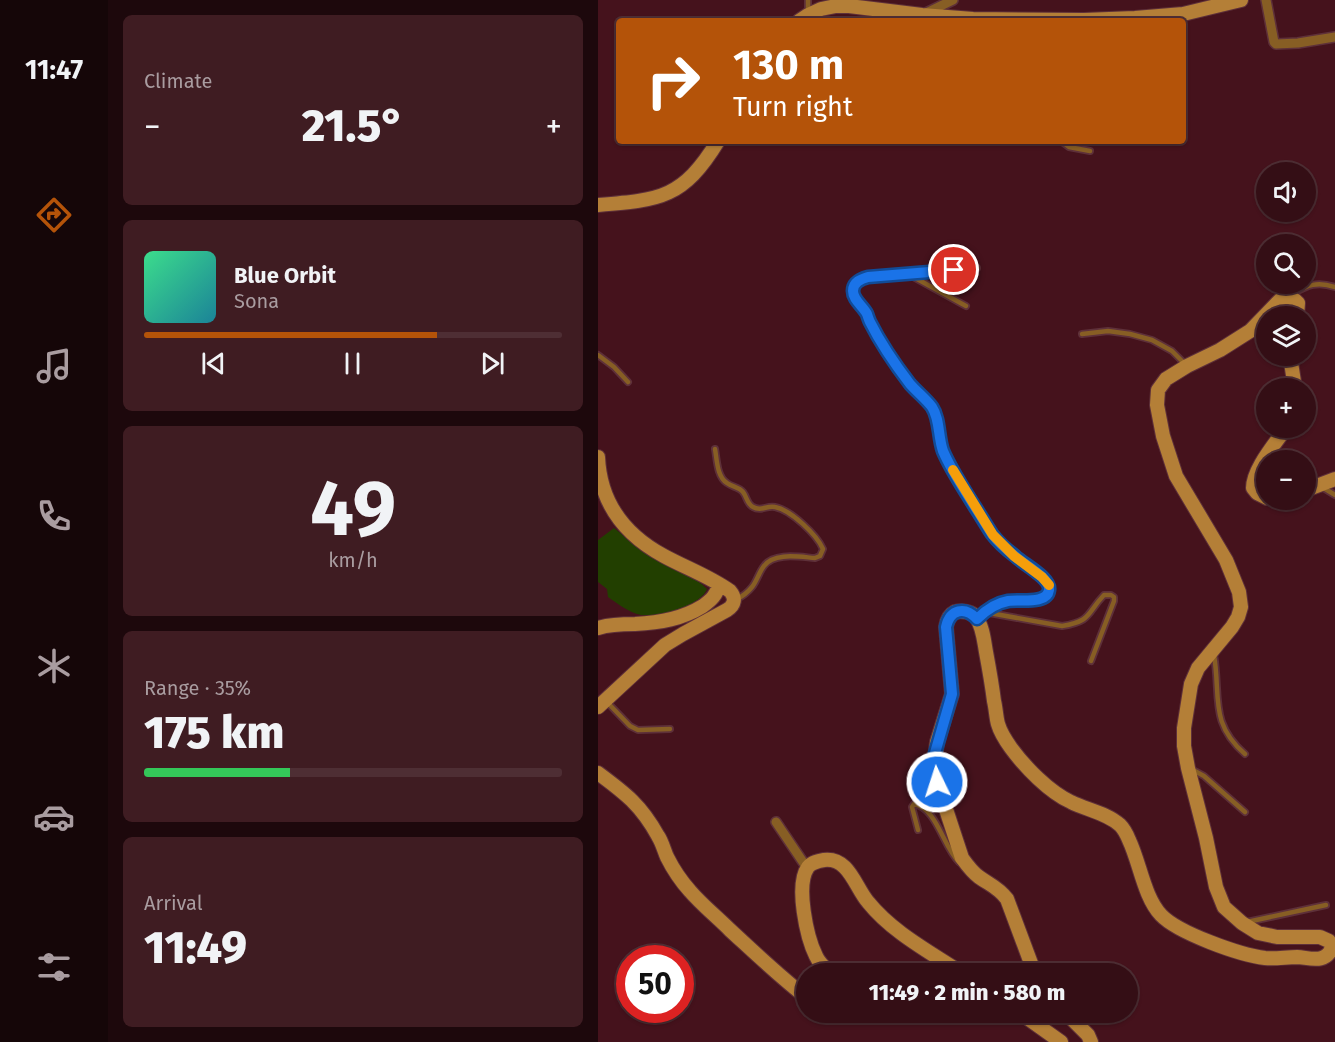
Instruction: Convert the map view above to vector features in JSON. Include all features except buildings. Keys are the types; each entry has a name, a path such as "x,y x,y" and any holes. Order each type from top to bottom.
{"main road":[{"path":"1130,18 1183,14 1241,0"},
{"path":"803,18 830,7 849,6 960,18"},
{"path":"598,205 639,201 658,197 673,190 694,174 716,144"},
{"path":"1031,963 1007,899 1000,890 969,868 962,858 937,782 934,766 937,742 952,694 946,627 953,613 962,611 981,615 998,725 1009,746 1023,763 1060,796 1119,824 1132,846 1152,904 1162,916 1180,929 1236,951 1265,958 1324,958 1332,948 1329,941 1320,937 1277,937 1258,933 1224,907 1216,886 1188,768 1184,728 1191,684 1198,668 1232,627 1241,607 1239,592 1226,561 1176,477 1163,436 1157,405 1158,390 1166,379 1250,331 1281,299 1288,296 1295,299 1298,306"},
{"path":"598,458 604,492 613,510 627,528 658,552 730,591 734,602 731,608 665,645 601,703"},
{"path":"1256,475 1253,488 1256,492"},
{"path":"1316,486 1334,479"},
{"path":"598,628 608,625 656,622 685,616 709,601 716,593 719,584"},
{"path":"598,772 634,801 659,838 672,866 690,892 796,989"},
{"path":"821,963 816,958 808,936 801,894 807,868 814,862 827,860 842,864 867,902 900,933 946,963"},
{"path":"1034,1023 1061,1042"},
{"path":"1076,1023 1088,1035 1090,1042"}],"street":[{"path":"922,15 953,0"},
{"path":"1266,0 1276,44 1334,37"},
{"path":"776,822 807,868"}],"lane":[{"path":"803,18 808,0"},
{"path":"1065,144 1069,147 1090,151"},
{"path":"977,268 868,277 859,280 854,285 853,292 910,383 932,407 937,416 939,439 944,453 993,535 1048,584 1049,590 1046,597 1041,600 1007,601 994,605 981,615"},
{"path":"908,274 966,306"},
{"path":"1288,296 1306,286 1316,284 1334,287"},
{"path":"1082,334 1108,331 1152,340 1171,351 1187,366"},
{"path":"598,355 628,382"},
{"path":"715,449 720,476 726,483 745,494 748,503 755,508 779,507 789,513 814,535 823,549 820,556 815,558 770,560 764,565 753,586 734,602"},
{"path":"1320,485 1334,495"},
{"path":"981,615 1062,626 1075,624 1088,617 1104,596 1111,595 1114,601 1091,661"},
{"path":"1212,650 1221,722 1227,736 1245,754"},
{"path":"601,703 638,730 670,729"},
{"path":"1188,768 1204,776 1245,812"},
{"path":"918,830 912,807 914,804 919,804 925,809 934,820 954,857 969,868"},
{"path":"1242,923 1326,905"}],"green space":[{"path":"614,528 661,562 697,580 707,589 704,594 684,607 655,616 632,612 608,597 607,589 598,582 598,540"}],"slow traffic":[{"path":"953,470 993,535 1049,585"}],"route":[{"path":"937,782 934,766 935,753 952,694 946,627 948,619 953,613 962,611 973,614 977,619 994,605 1007,601 1041,600 1046,597 1049,590 1048,584 1042,577 1014,556 993,535 944,453 939,439 937,416 932,407 910,383 853,292 854,285 859,280 868,277 954,270"}]}
